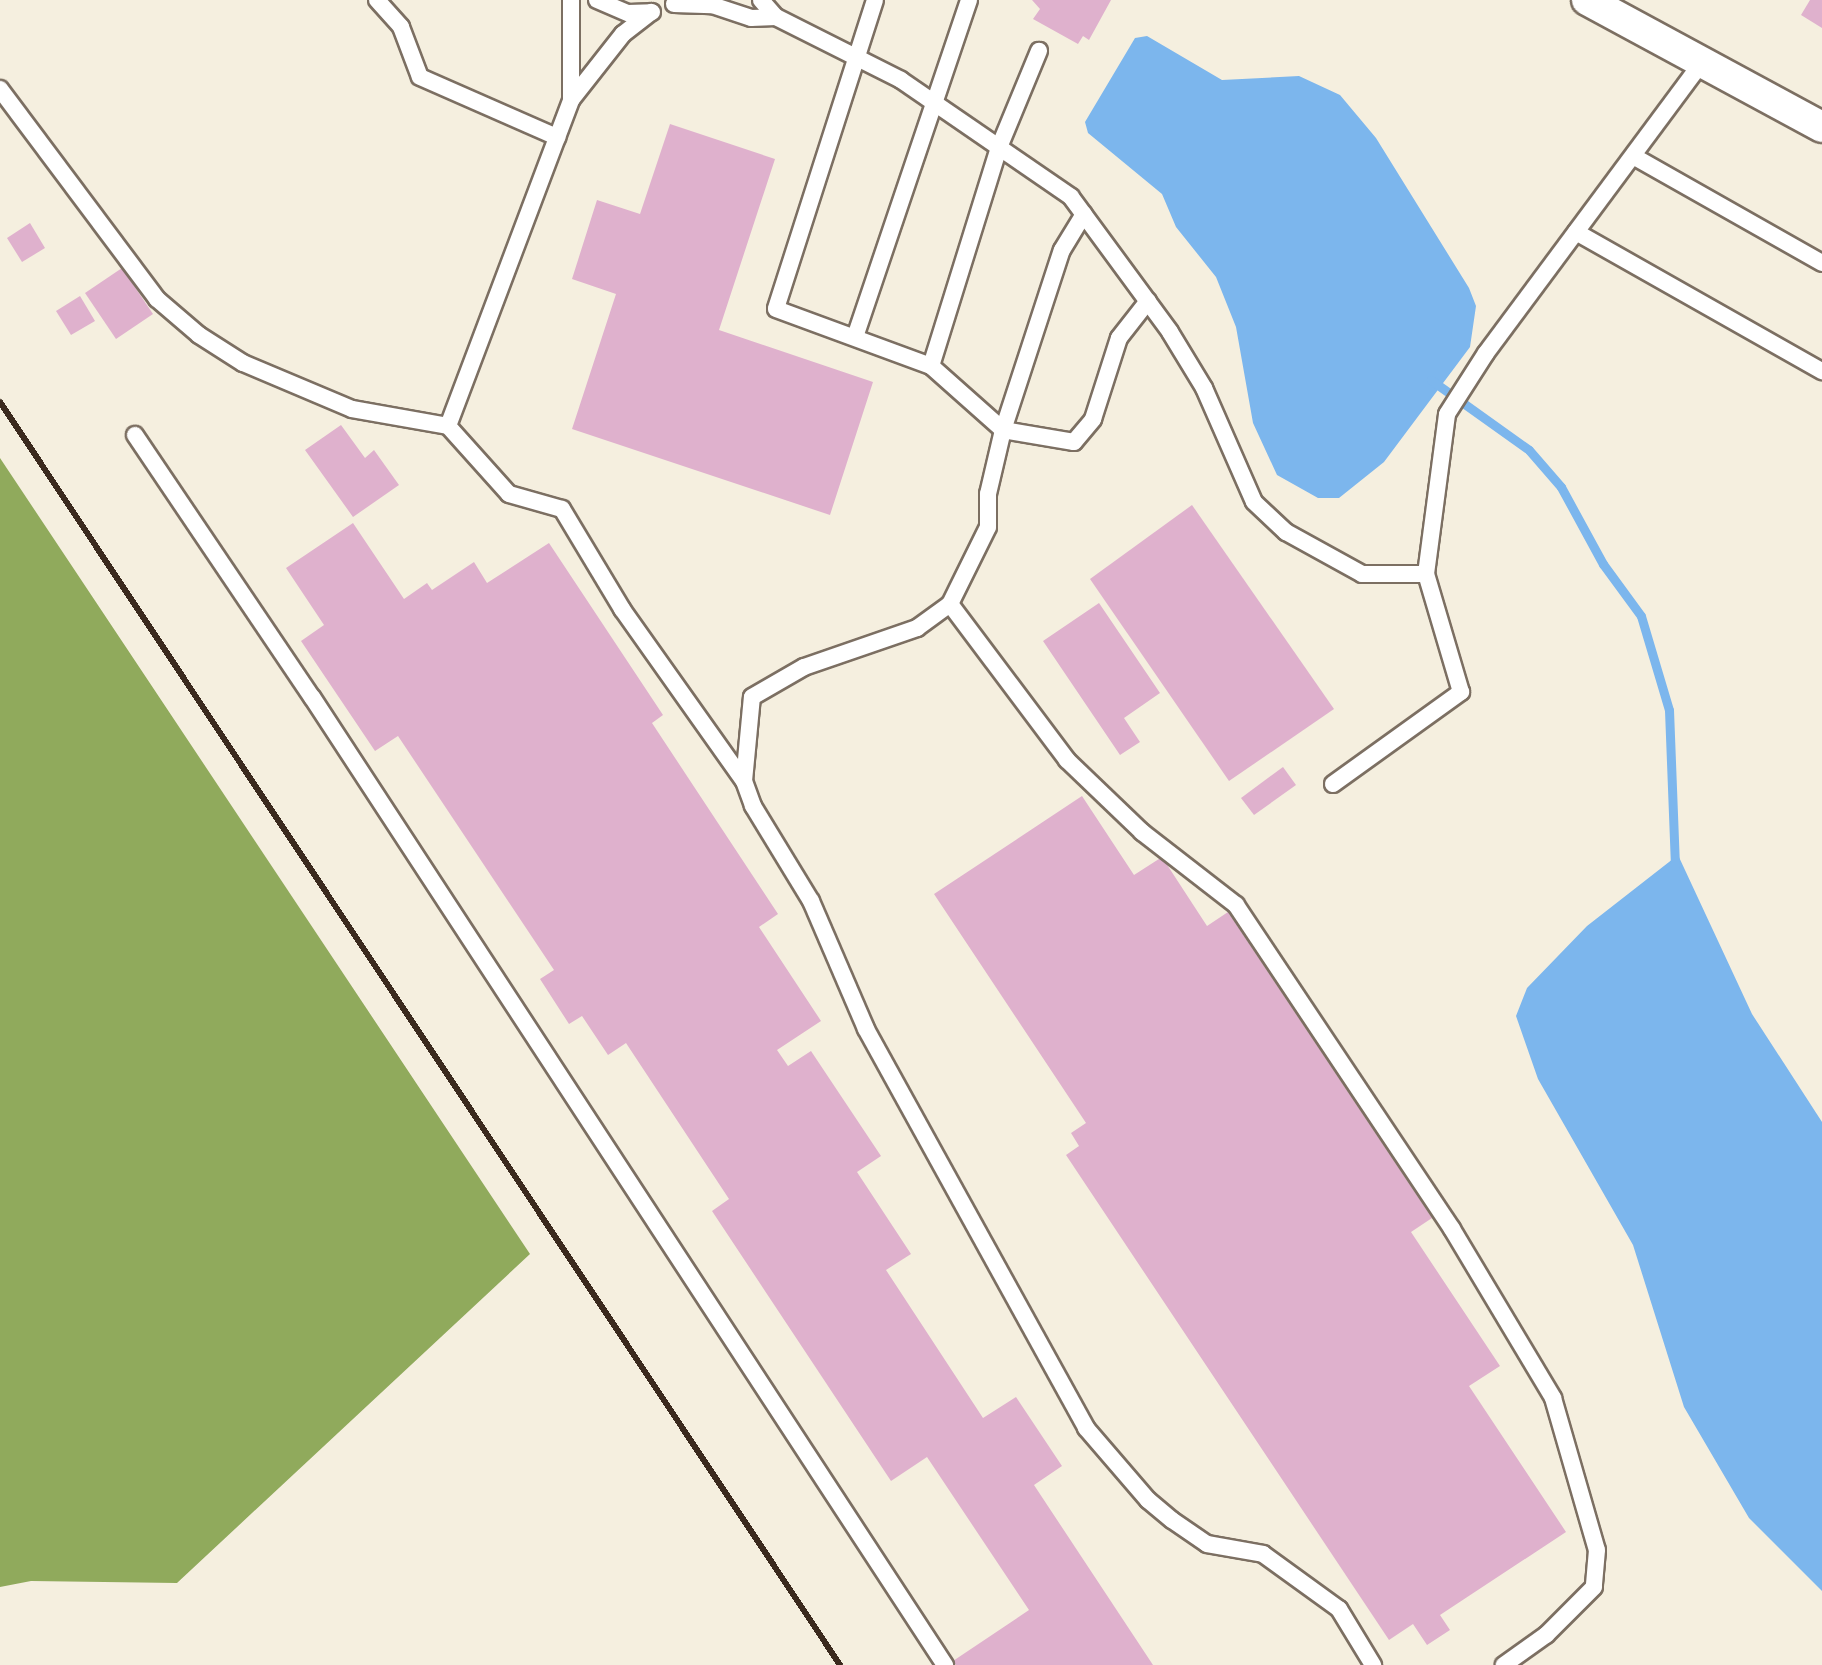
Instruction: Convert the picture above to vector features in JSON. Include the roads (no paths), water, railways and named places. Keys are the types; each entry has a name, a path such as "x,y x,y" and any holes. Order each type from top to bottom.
{"street":[{"path":"1587,0 1822,127"}],"lane":[{"path":"377,0 401,27 420,77 557,137"},
{"path":"571,0 571,100"},
{"path":"597,0 628,13 651,12"},
{"path":"761,0 776,17 932,101 1000,145 1071,197 1148,301 1204,388 1254,502 1286,532 1362,574 1426,574"},
{"path":"875,0 854,57 776,309 931,366 1003,430 1054,443 1074,442 1085,433 1119,338 1148,301"},
{"path":"855,337 932,101 969,0"},
{"path":"448,426 571,100 623,34 651,12 677,2 712,5 751,18 776,17"},
{"path":"931,366 1000,145 1039,51"},
{"path":"1333,784 1461,692 1426,574 1447,414 1702,62"},
{"path":"0,89 157,299 199,335 243,363 352,409 448,426 509,494 562,509 622,609 744,781 753,806 811,901 866,1029 1086,1428 1148,1500 1172,1520 1207,1544 1263,1554 1339,1609 1373,1665"},
{"path":"1633,156 1822,263"},
{"path":"744,781 752,697 804,667 917,628 950,604 988,527 988,494 1003,430 1062,250 1084,214"},
{"path":"1576,232 1822,371"},
{"path":"135,435 312,697 945,1665"},
{"path":"950,604 1067,760 1142,832 1236,905 1452,1229 1553,1398 1597,1550 1594,1587 1546,1635 1504,1665"}],"water":[{"path":"1147,36 1222,80 1299,76 1340,95 1376,138 1469,288 1476,306 1470,347 1384,462 1339,498 1318,498 1277,475 1253,423 1236,327 1216,277 1176,227 1162,194 1088,133 1085,122 1135,38"},
{"path":"1678,855 1752,1014 1822,1122 1822,1591 1749,1518 1684,1407 1633,1245 1538,1079 1516,1016 1527,988 1587,926"}],"waterway":[{"path":"1431,380 1529,450 1561,487 1603,564 1641,616 1669,710 1675,866"}],"railway":[{"path":"0,402 840,1665"}]}
